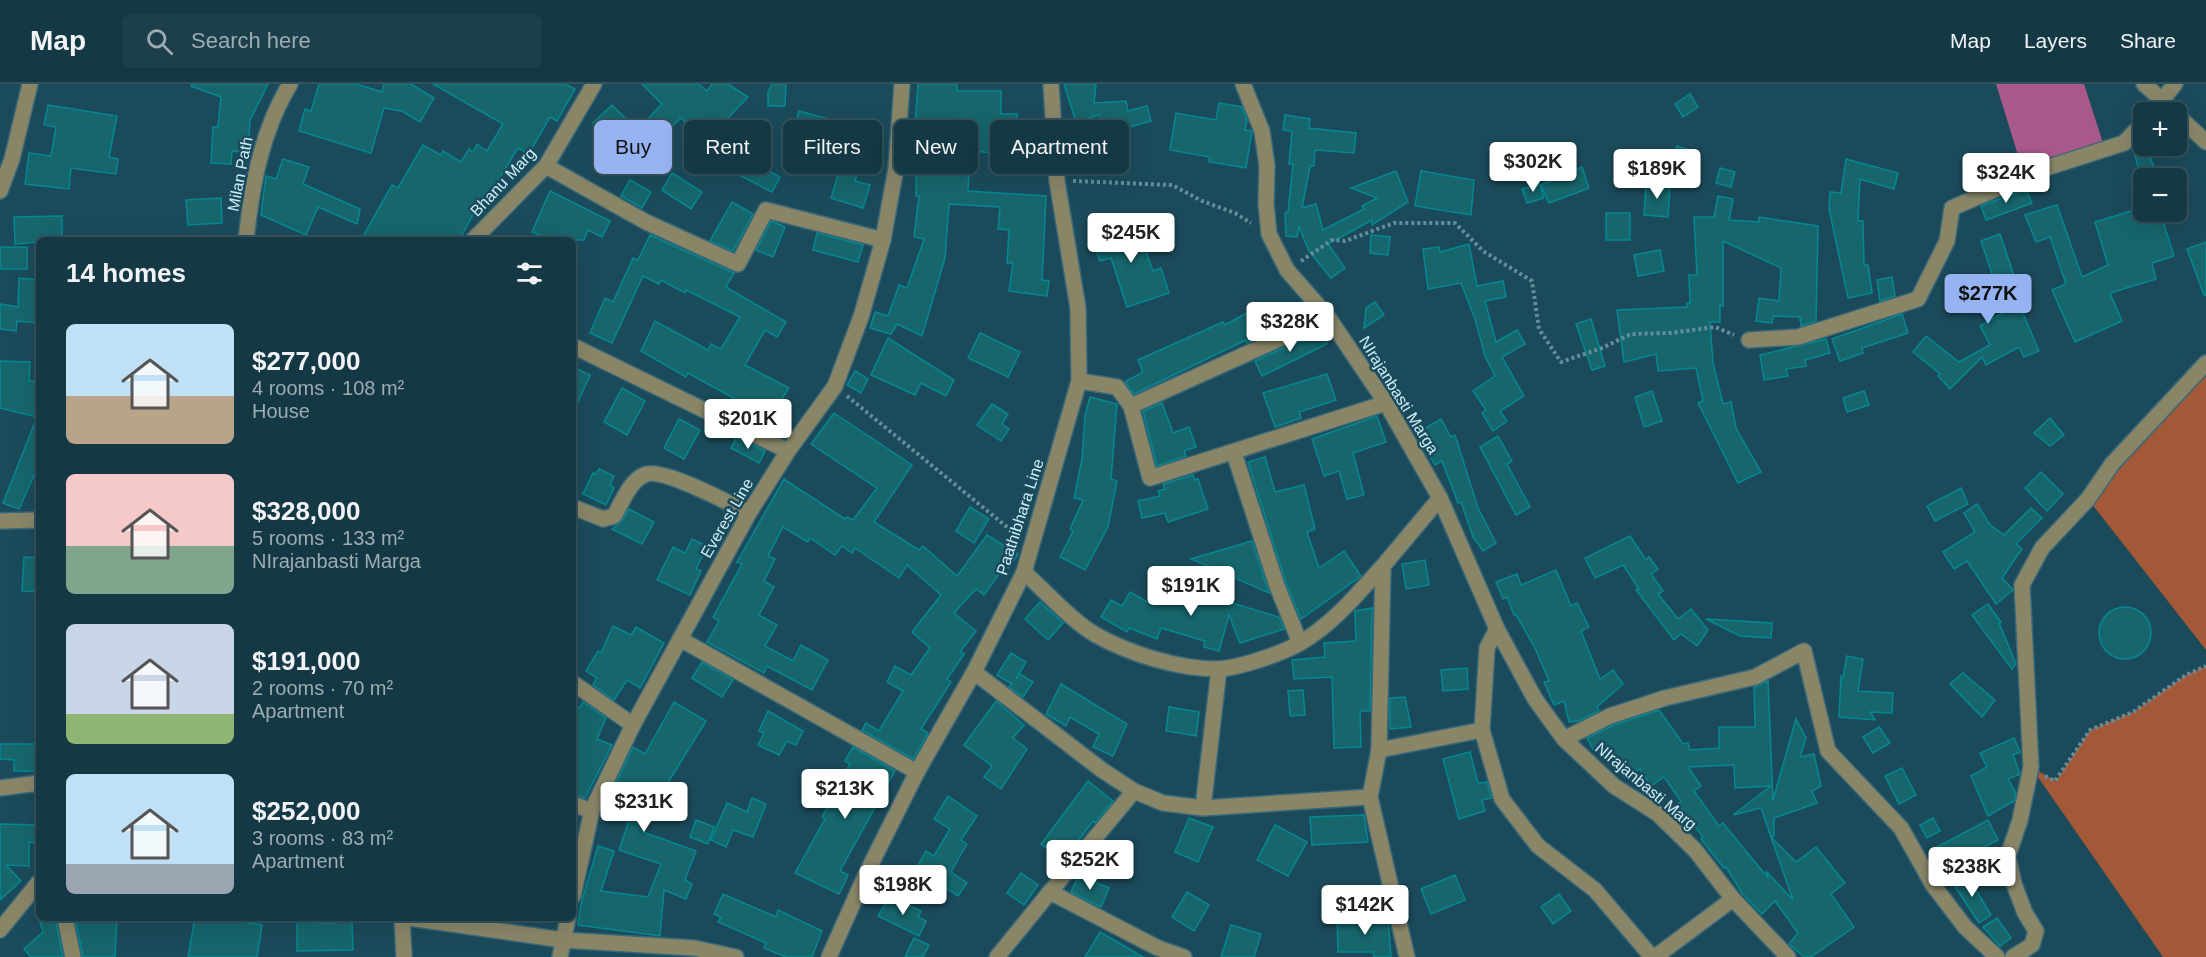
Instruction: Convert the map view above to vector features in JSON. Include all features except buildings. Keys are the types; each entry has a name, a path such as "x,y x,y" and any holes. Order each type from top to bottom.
{"street":[{"path":"0,191 12,159 30,84"},
{"name":"Milan Path","path":"246,237 251,196 264,137 290,84"},
{"name":"Bhanu Marg","path":"476,237 546,166 594,84"},
{"name":"Everest Line","path":"576,883 592,811 633,725 749,513 788,451 835,386 861,316 883,240 896,168 902,84"},
{"name":"Paathibhara Line","path":"829,957 866,874 917,772 974,672 1024,572 1079,381 1078,308 1057,181 1051,84"},
{"name":"NIrajanbasti Marga","path":"1243,84 1262,131 1267,166 1266,204 1269,234 1287,270 1328,317 1386,403 1440,498"},
{"path":"2144,84 2155,102"},
{"path":"2162,102 2175,84"},
{"path":"2187,124 2206,142"},
{"path":"1749,340 1798,337 1918,299 1947,241 1952,208 2043,169 2124,143 2133,134"},
{"path":"546,166 646,222 738,264 766,210 883,240"},
{"path":"1131,406 1328,317"},
{"path":"576,347 788,451"},
{"path":"2013,957 2032,945 2036,931 2025,913 2014,884 2008,856 2020,820 2031,767 2022,585 2042,548 2088,499 2112,464 2206,363"},
{"path":"1079,381 1117,387 1131,406 1150,478 1386,403"},
{"path":"1234,453 1277,586 1300,644"},
{"path":"576,508 603,519 614,516 633,484 646,474 662,474 749,513"},
{"path":"1024,572 1094,634 1137,653 1178,663 1219,669 1264,658 1300,644 1335,616 1383,566 1440,498"},
{"name":"NIrajanbasti Marg","path":"1440,498 1497,629 1535,699 1564,740 1614,786 1658,814 1695,850 1733,899 1788,957"},
{"path":"0,521 36,520"},
{"path":"1383,566 1379,750 1370,797 1407,957"},
{"path":"1497,629 1487,648 1482,730 1502,799 1538,846 1595,890 1653,957 1733,899"},
{"path":"680,639 917,772"},
{"path":"1564,740 1610,716 1665,698 1755,677 1804,651 1827,751 1901,828 1933,885 1965,927 1997,957"},
{"path":"1203,808 1219,669"},
{"path":"974,672 1075,751 1134,790 1163,803 1203,808 1370,797"},
{"path":"576,685 633,725"},
{"path":"1379,750 1482,730"},
{"path":"0,788 36,783"},
{"path":"997,957 1134,790"},
{"path":"576,805 592,811"},
{"path":"0,930 36,886"},
{"path":"1050,892 1158,948 1184,957"},
{"path":"66,921 73,957"},
{"path":"402,921 404,957"},
{"path":"431,921 563,940 694,948 736,957"},
{"path":"560,957 567,921"}],"path":[{"path":"1057,181 1172,185 1202,201 1235,213 1269,234"},
{"path":"1287,270 1332,240 1345,241 1394,223 1455,223 1483,251 1532,281 1539,329 1561,362 1602,348 1631,334 1670,333 1715,327 1749,340"},
{"path":"835,386 1032,548"},
{"path":"2031,767 2055,781 2090,730 2133,712 2186,675 2206,666"}],"shaded area":[{"path":"1996,84 2084,84 2103,143 2022,168"},
{"path":"2206,363 2206,650 2088,499"},
{"path":"2206,666 2206,957 2163,957 2031,767 2056,781 2090,730 2133,712 2186,675"}]}
